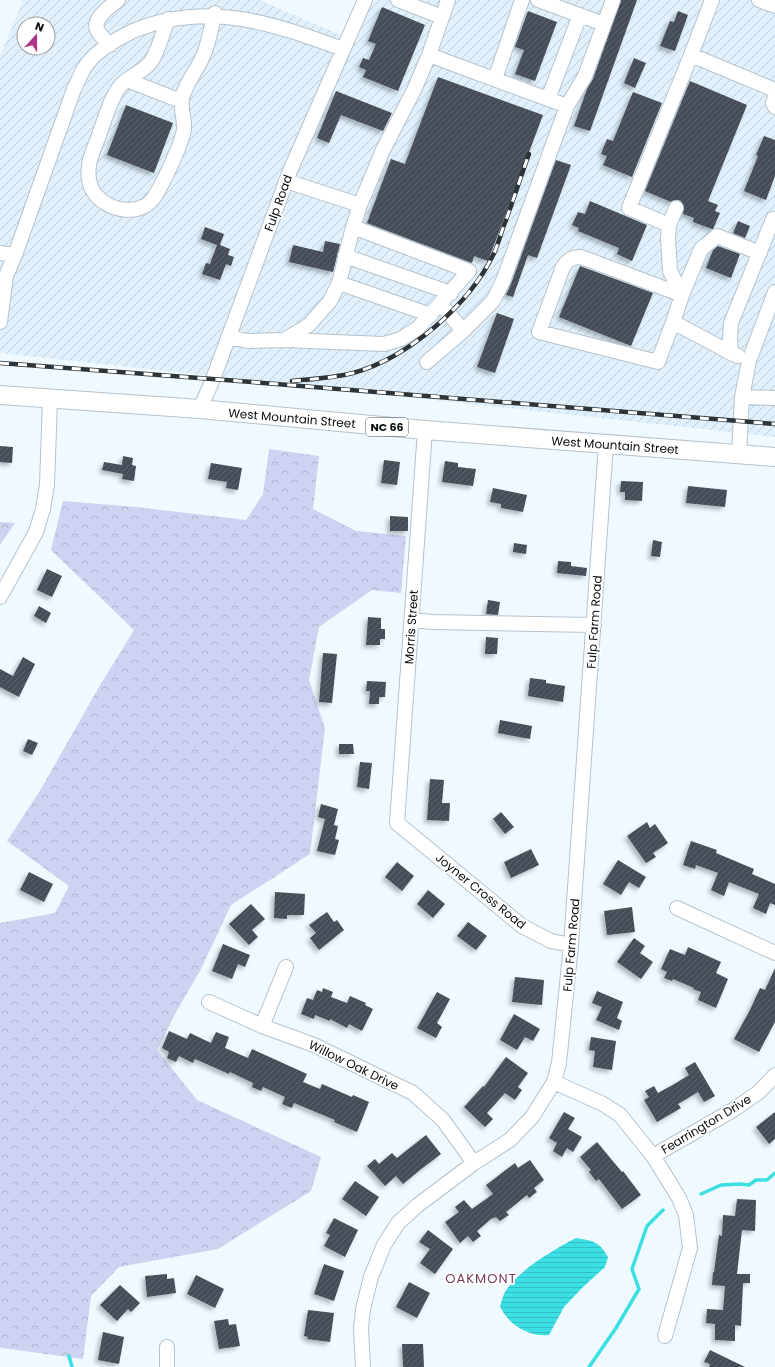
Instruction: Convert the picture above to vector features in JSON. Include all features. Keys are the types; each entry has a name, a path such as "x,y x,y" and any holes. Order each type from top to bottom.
{"main road":[{"name":"West Mountain Street","path":"0,395 200,409 425,430 775,457"}],"street":[{"path":"110,45 97,32 96,23 99,17 118,0"},
{"name":"Fulp Road","path":"200,409 286,181 364,0"},
{"path":"398,0 442,17"},
{"path":"284,340 309,325 330,301 339,283 345,256 360,205 383,150 414,90 429,55 448,0"},
{"path":"495,79 522,0"},
{"path":"538,0 604,24"},
{"path":"427,362 463,331 493,301 503,281 567,106 585,76 613,0"},
{"path":"669,225 629,208 712,0"},
{"path":"759,0 775,6"},
{"path":"168,19 154,57 148,65 127,80 115,96 90,160 88,173 89,182 95,194 103,202 115,208 139,210 148,205 155,197 170,167 183,135 184,122 181,101 185,88 203,56 216,13"},
{"path":"0,322 3,303 3,276 15,255 74,89 84,68 98,53 126,34 147,24 188,14 216,13 243,16 284,27 343,49"},
{"path":"548,99 580,15"},
{"path":"429,55 567,106"},
{"path":"691,55 775,90"},
{"path":"127,80 181,101"},
{"path":"775,97 772,103 775,107"},
{"path":"286,181 360,205"},
{"path":"676,208 669,225 668,239 670,271 682,295"},
{"path":"732,353 730,338 731,323 774,219"},
{"path":"228,337 248,341 284,340 384,344 401,339 418,328 451,293 469,271 353,227"},
{"path":"682,295 582,257 575,257 567,261 563,267 539,332 658,362 682,295 701,250 717,236 760,253"},
{"path":"0,253 15,255"},
{"path":"345,256 451,293"},
{"path":"339,283 431,315"},
{"path":"738,454 742,397 749,361 775,292"},
{"path":"441,304 463,331"},
{"path":"672,322 749,361"},
{"path":"742,397 775,398"},
{"path":"0,597 36,532 43,509 47,485 50,399"},
{"name":"Morris Street","path":"397,823 425,430"},
{"name":"Fulp Farm Road","path":"363,1367 361,1328 363,1309 370,1277 384,1245 398,1223 418,1205 474,1163 510,1140 532,1117 554,1082 560,1063 571,945 606,444"},
{"path":"412,620 433,622 594,625"},
{"name":"Joyner Cross Road","path":"397,823 522,926 551,940 571,945"},
{"path":"677,908 775,953"},
{"path":"262,1026 286,967"},
{"name":"Willow Oak Drive","path":"209,1002 262,1026 314,1044 413,1093 443,1120 474,1163"},
{"name":"Fearrington Drive","path":"653,1156 733,1110 759,1092 775,1075"},
{"path":"554,1082 602,1104 620,1115 653,1156 679,1198 686,1215 690,1248 665,1336"},
{"path":"167,1348 167,1367"}],"shaded area":[{"path":"23,0 259,0 357,42 372,0 775,0 775,437 0,353 0,56 16,17 16,56 56,56 56,16 16,16"}],"green space":[{"path":"269,449 319,456 313,509 356,531 406,536 401,593 372,590 319,627 309,680 325,728 310,854 231,905 201,969 175,1014 157,1050 197,1100 321,1157 311,1191 218,1249 119,1267 91,1296 83,1359 2,1348 0,1347 0,923 55,913 69,886 7,841 41,789 99,687 134,630 51,550 63,501 136,507 246,520 263,494"},
{"path":"0,522 15,523 0,545"}],"water":[{"path":"576,1238 591,1241 602,1248 608,1257 605,1267 564,1307 549,1335 534,1334 513,1324 500,1306 506,1291 521,1274 530,1267 548,1254"}],"building":[{"path":"621,0 637,0 590,131 574,126 587,89 593,79"},
{"path":"382,7 425,25 398,91 363,77 366,70 359,67 363,58 369,60 376,44 368,41"},
{"path":"528,11 557,22 535,81 515,74 524,50 515,47"},
{"path":"678,11 688,15 675,51 660,46 670,21 674,22"},
{"path":"634,58 646,63 635,88 624,83"},
{"path":"438,77 543,115 488,261 474,256 472,263 367,223 391,159 405,164"},
{"path":"690,81 747,105 708,201 718,205 715,211 720,213 713,229 693,222 694,218 683,214 684,206 680,200 671,202 645,191"},
{"path":"336,91 392,113 383,131 341,115 329,143 317,138"},
{"path":"633,92 662,103 632,177 603,165 607,156 601,154 607,139 613,141"},
{"path":"126,105 173,123 154,173 107,155"},
{"path":"764,136 775,140 775,176 766,200 744,191"},
{"path":"556,160 571,165 537,258 528,255 513,297 506,295 511,284"},
{"path":"590,201 647,225 632,261 617,254 619,248 578,231 579,228 572,225 578,212 585,214"},
{"path":"738,221 750,226 745,238 733,233"},
{"path":"205,227 224,234 220,245 230,249 228,255 234,257 231,266 226,264 220,280 202,274 206,263 210,264 217,245 201,239"},
{"path":"325,241 340,244 333,272 289,262 293,245 323,252"},
{"path":"718,246 740,254 731,278 706,268 713,250"},
{"path":"580,266 653,293 631,346 559,317"},
{"path":"497,313 514,319 495,373 477,367"},
{"path":"0,446 13,447 12,463 0,462"},
{"path":"123,456 133,458 132,465 136,466 134,481 122,479 123,474 102,470 104,462 122,465"},
{"path":"384,460 400,462 397,485 381,483"},
{"path":"445,461 458,463 458,467 476,469 473,486 442,482"},
{"path":"211,463 242,468 238,490 226,488 227,482 208,479"},
{"path":"621,481 643,482 642,501 625,500 625,492 620,492"},
{"path":"688,486 727,490 725,507 686,503"},
{"path":"493,488 527,495 523,512 501,508 501,504 490,502"},
{"path":"390,516 408,517 408,531 390,531"},
{"path":"653,540 662,542 660,557 651,556"},
{"path":"514,543 527,545 526,554 513,552"},
{"path":"558,561 571,562 571,566 587,568 586,576 557,573"},
{"path":"47,569 62,576 52,597 37,590"},
{"path":"488,600 500,602 498,615 486,614"},
{"path":"39,606 51,613 46,623 34,616"},
{"path":"368,617 381,618 381,629 385,629 385,639 380,639 380,645 366,645"},
{"path":"486,637 498,638 497,654 485,654"},
{"path":"323,653 337,654 332,703 319,702"},
{"path":"23,657 35,664 19,697 0,687 0,669 13,676"},
{"path":"530,678 546,680 546,683 565,686 563,702 528,696"},
{"path":"367,681 386,682 385,697 379,697 379,704 369,704 370,691 366,691"},
{"path":"500,720 532,726 530,739 498,733"},
{"path":"28,739 38,743 32,755 23,751"},
{"path":"339,744 353,744 354,754 339,754"},
{"path":"360,762 372,763 369,789 357,787"},
{"path":"430,779 444,780 442,803 450,803 449,821 427,820"},
{"path":"321,804 338,809 334,825 338,826 335,839 339,840 335,855 317,851 325,819 318,817"},
{"path":"501,812 514,827 505,834 493,819"},
{"path":"647,822 650,828 655,824 668,843 653,853 656,857 646,863 627,836"},
{"path":"691,841 717,850 716,853 754,869 752,874 775,884 775,905 770,903 766,914 753,908 759,894 729,882 724,896 711,890 718,873 696,865 695,869 683,865"},
{"path":"531,849 539,865 511,878 504,862"},
{"path":"618,860 646,877 639,888 629,882 621,895 603,884"},
{"path":"397,862 414,876 402,891 385,877"},
{"path":"29,872 53,884 44,902 20,890"},
{"path":"428,890 445,904 433,918 417,904"},
{"path":"275,892 305,894 304,915 287,915 287,919 274,918"},
{"path":"251,904 265,919 252,930 258,937 249,945 229,924"},
{"path":"632,907 635,932 607,935 604,911"},
{"path":"327,912 334,922 337,920 344,930 319,950 310,938 316,933 309,925"},
{"path":"468,922 487,936 476,950 457,936"},
{"path":"634,938 645,946 640,953 653,962 641,979 617,962"},
{"path":"223,944 250,955 245,967 238,964 232,979 212,971"},
{"path":"688,947 721,962 716,973 728,979 716,1008 698,1000 701,992 673,979 672,981 664,978 667,972 661,969 670,949 685,955"},
{"path":"775,968 775,1022 759,1052 734,1039 760,988 765,990"},
{"path":"515,977 544,980 542,1005 512,1002"},
{"path":"323,988 333,992 331,997 347,1003 350,996 366,1003 365,1005 373,1009 362,1031 349,1024 347,1028 330,1019 330,1021 315,1015 314,1019 301,1014 307,998 313,1000 317,990 322,992"},
{"path":"597,991 623,1002 617,1018 622,1021 619,1030 596,1020 602,1007 592,1003"},
{"path":"437,992 450,999 437,1023 442,1027 436,1038 417,1028"},
{"path":"514,1014 540,1029 533,1041 525,1037 517,1050 500,1040"},
{"path":"169,1031 187,1039 190,1033 211,1043 216,1032 229,1037 225,1048 248,1058 252,1049 307,1074 303,1082 320,1089 322,1084 352,1097 353,1095 369,1102 357,1132 334,1122 335,1120 294,1103 292,1108 282,1104 285,1097 263,1087 261,1091 252,1087 253,1083 230,1072 229,1074 195,1059 193,1063 179,1056 176,1062 167,1058 169,1052 162,1048"},
{"path":"591,1037 616,1041 612,1070 593,1067 595,1051 589,1050"},
{"path":"506,1057 528,1073 518,1087 522,1090 515,1100 505,1093 487,1113 493,1119 485,1127 464,1107 483,1086 484,1087"},
{"path":"695,1062 715,1096 704,1102 698,1092 678,1104 681,1108 657,1122 644,1100 649,1097 645,1091 654,1086 658,1093 676,1083 689,1075 685,1068"},
{"path":"564,1112 575,1118 568,1129 582,1137 573,1152 567,1148 562,1157 553,1151 557,1143 549,1138"},
{"path":"775,1112 775,1139 769,1144 756,1127"},
{"path":"426,1135 441,1154 403,1184 396,1176 385,1186 367,1166 375,1159 379,1164 392,1153 397,1158"},
{"path":"597,1142 622,1172 623,1171 641,1195 622,1209 599,1179 596,1181 589,1172 591,1170 580,1157"},
{"path":"530,1160 544,1180 534,1188 537,1192 529,1198 527,1195 506,1212 509,1215 500,1221 496,1217 491,1219 477,1231 481,1236 473,1242 468,1236 460,1243 445,1222 459,1212 455,1207 464,1200 472,1209 493,1194 486,1185 515,1163 518,1168"},
{"path":"355,1181 379,1197 366,1216 342,1199"},
{"path":"737,1199 756,1200 755,1231 742,1230 737,1274 750,1274 750,1283 743,1283 741,1326 735,1325 735,1341 715,1340 715,1324 706,1323 707,1309 723,1310 725,1286 712,1285 713,1272 719,1235 722,1236 723,1215 735,1216"},
{"path":"334,1218 358,1230 345,1257 324,1246 330,1235 326,1233"},
{"path":"428,1230 453,1249 435,1274 420,1263 430,1249 419,1242"},
{"path":"324,1264 344,1271 334,1301 314,1294"},
{"path":"167,1274 167,1279 174,1278 176,1293 147,1297 145,1276"},
{"path":"196,1275 224,1289 215,1308 187,1294"},
{"path":"409,1282 430,1293 417,1318 396,1307"},
{"path":"120,1285 140,1303 131,1312 128,1309 117,1321 100,1305"},
{"path":"308,1310 334,1313 330,1342 307,1339 308,1337 304,1336"},
{"path":"228,1319 229,1325 236,1324 240,1346 219,1349 214,1321"},
{"path":"103,1332 124,1337 119,1364 98,1360"},
{"path":"402,1344 423,1344 424,1367 403,1367"},
{"path":"710,1350 745,1367 709,1367 710,1364 704,1362"}],"waterway":[{"path":"701,1194 721,1185 749,1185 756,1180 767,1180 775,1173"},
{"path":"589,1367 616,1328 639,1289 632,1269 647,1226 663,1210"},
{"path":"69,1356 72,1367"}],"railway":[{"path":"292,381 345,375 374,366 416,342 454,309 484,271 495,251 529,154"},
{"path":"0,363 775,424"}],"district":[{"name":"OAKMONT","path":"481,1278"}]}
